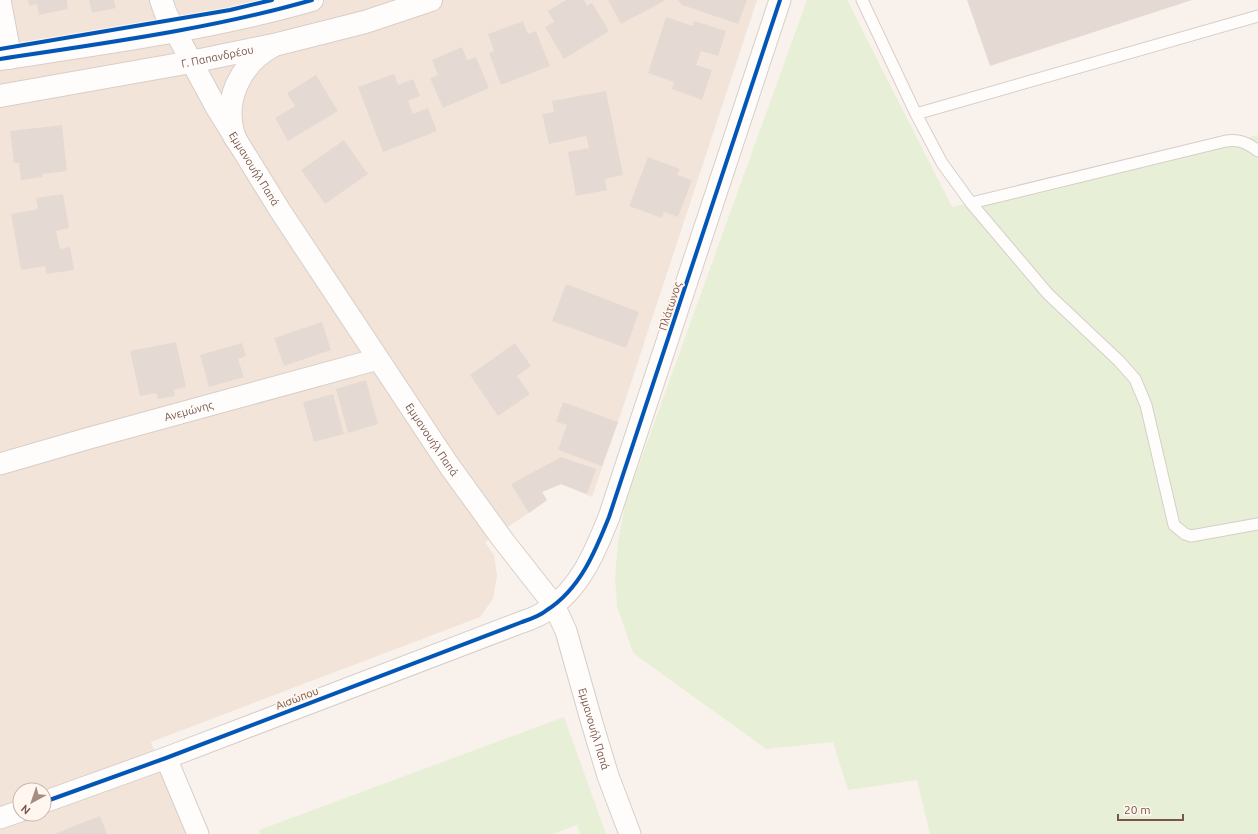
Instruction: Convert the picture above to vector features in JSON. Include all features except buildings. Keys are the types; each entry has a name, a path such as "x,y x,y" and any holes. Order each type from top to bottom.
{"main road":[{"path":"161,0 166,14 175,31"},
{"path":"6,58 175,31 267,13 312,0"},
{"name":"Γ. Παπανδρέου","path":"0,96 191,62 278,44 365,22 431,0"},
{"path":"234,138 231,129 230,111 236,85 253,61 261,54 278,44"}],"street":[{"path":"0,0 6,58"},
{"name":"Πλάτωνος","path":"554,605 572,587 587,565 599,542 609,517 780,0"},
{"name":"Εμμανουήλ Παπά","path":"175,31 234,138 378,359 468,493 554,605 566,631 608,776 630,834"},
{"name":"Ανεμώνης","path":"0,464 378,359"},
{"name":"Αισώπου","path":"52,799 166,758 538,616 554,605"},
{"path":"166,758 198,834"},
{"path":"0,818 12,814"}],"lane":[{"path":"862,0 916,114 942,163 971,203 1048,294 1119,360 1135,379 1146,405 1174,525 1185,534 1191,536 1258,524"},
{"path":"916,114 1258,16"},
{"path":"971,203 1226,141 1238,140 1258,151"}],"shaded area":[{"path":"0,0 757,0 592,497 561,484 542,492 547,500 485,542 494,555 497,576 493,599 480,617 151,742 188,834 0,834"}],"green space":[{"path":"807,0 847,0 952,207 1258,135 1258,834 930,834 917,780 848,790 833,742 766,749 633,653 617,606 615,577 618,542 626,501"},
{"path":"564,717 606,834 580,834 577,825 553,834 260,834 259,830"}],"cycle path":[{"path":"0,49 230,10 272,0"},
{"path":"0,59 197,27 312,0"},
{"path":"52,799 166,758 538,616 569,592 592,556 609,517 780,0"}]}
